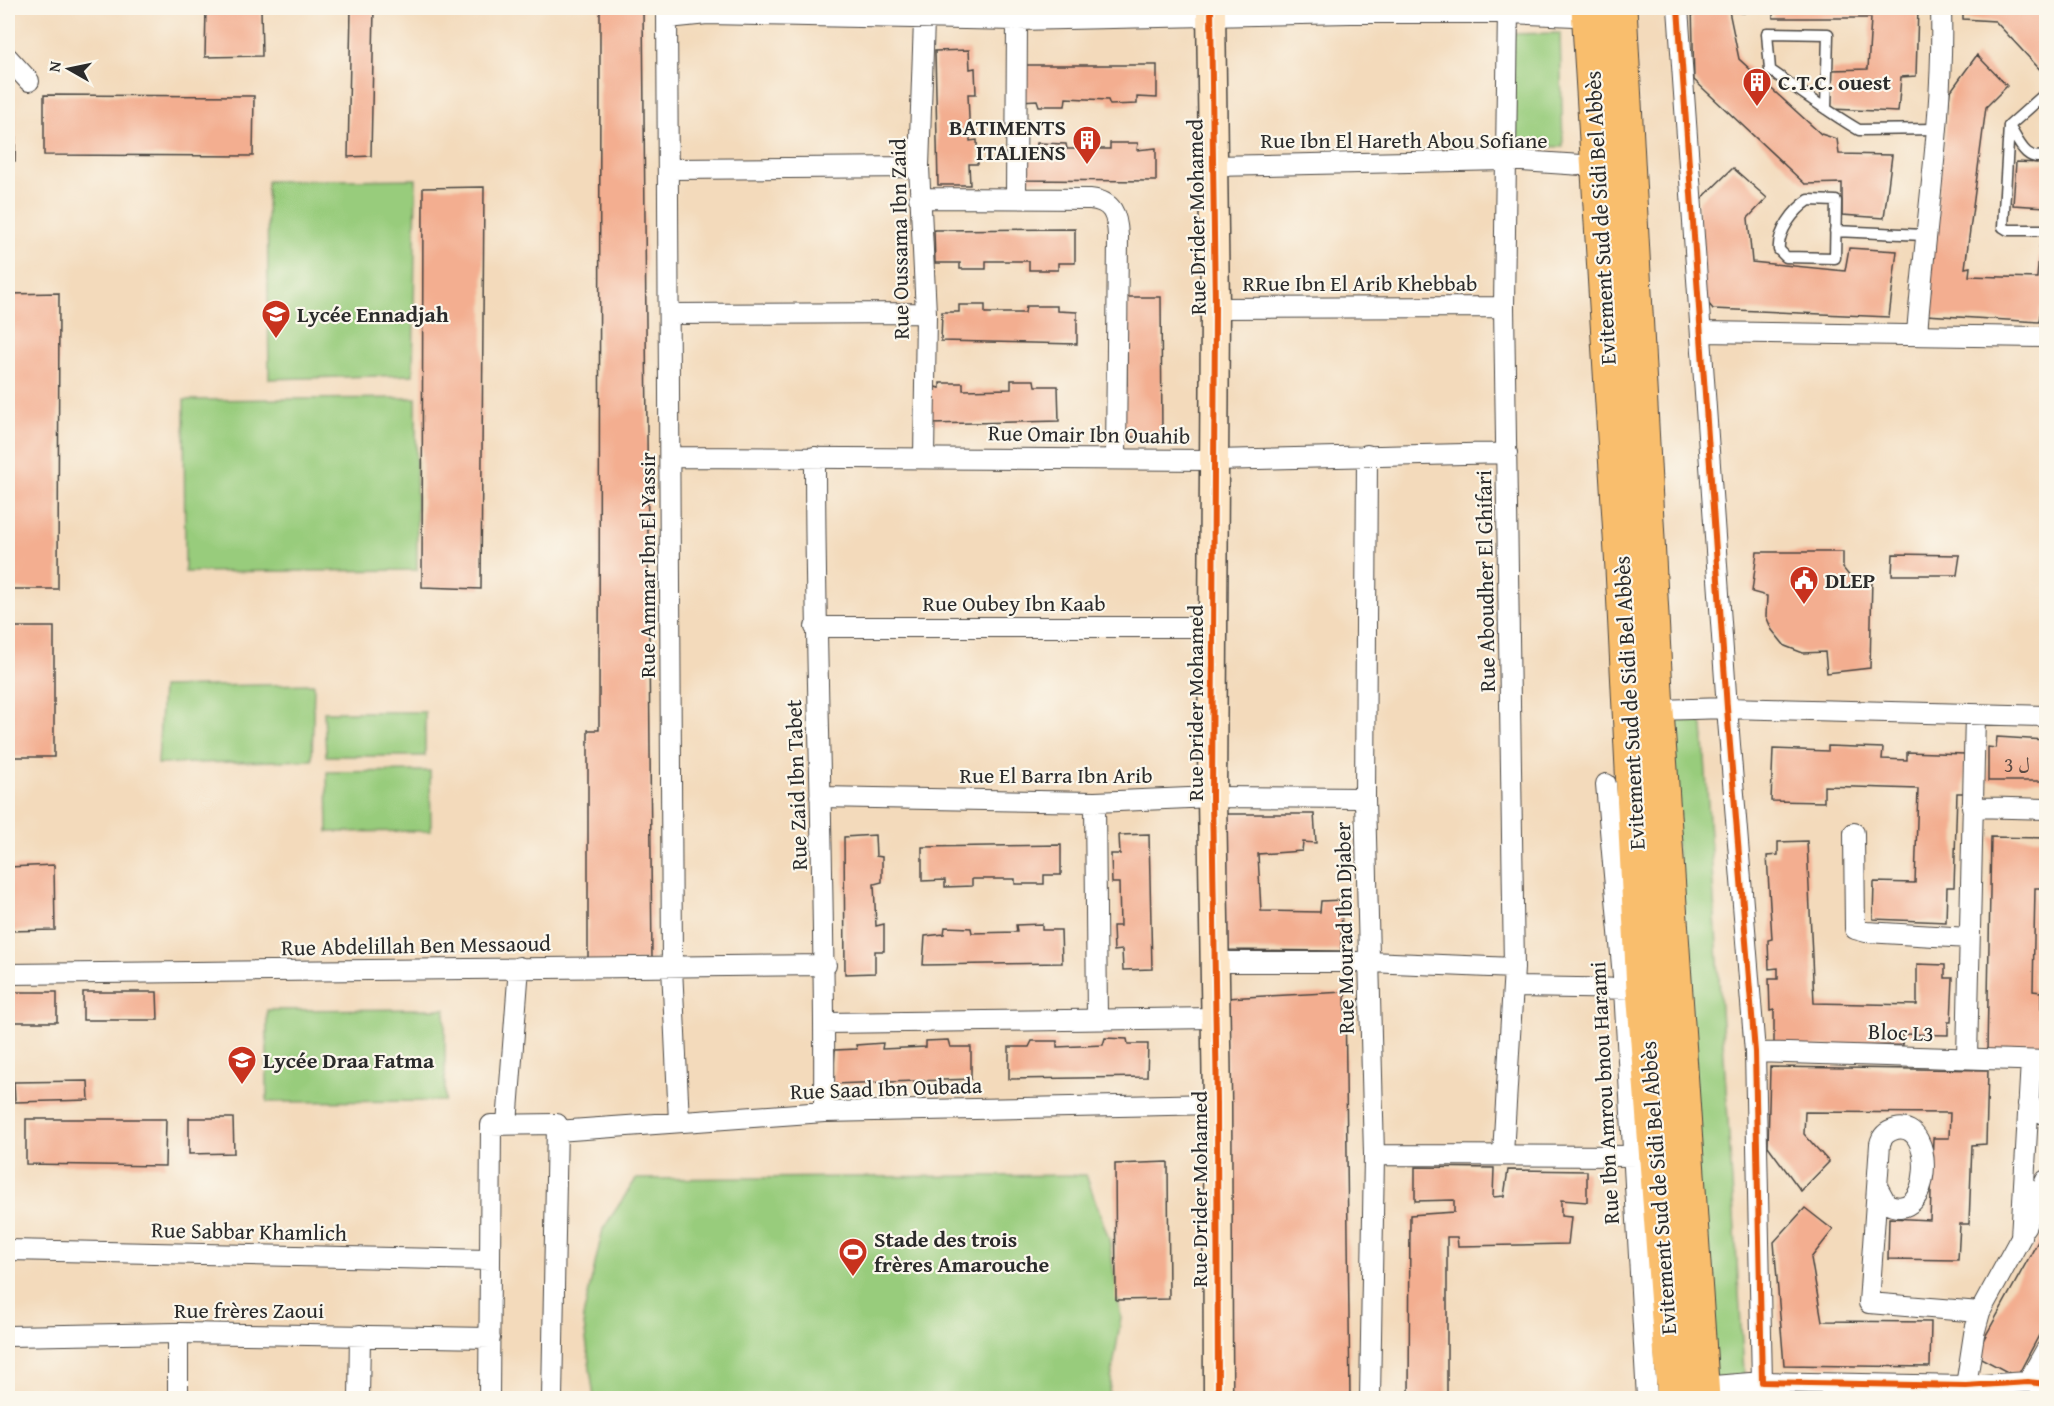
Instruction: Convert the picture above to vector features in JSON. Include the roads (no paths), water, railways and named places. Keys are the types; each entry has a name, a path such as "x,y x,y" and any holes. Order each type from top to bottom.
{"highway":[{"name":"Evitement Sud de Sidi Bel Abbès","path":"1588,12 1622,569 1633,989 1644,1156 1693,1395"},
{"name":"Evitement Sud de Sidi Bel Abbès","path":"1621,12 1693,1395"}],"street":[{"path":"1678,8 1727,708 1755,1052 1762,1382"},
{"path":"1917,334 1924,235 1938,129 1942,50 1941,8"},
{"path":"668,13 711,11 924,20 1017,20 1044,14 1351,10 1621,12"},
{"name":"Rue Aboudher El Ghifari","path":"1503,1154 1513,978 1508,453 1504,307 1508,10"},
{"name":"Rue Drider Mohamed","path":"1211,12 1215,308 1212,797 1217,1104 1218,1398"},
{"name":"Rue Ammar Ibn El Yassir","path":"668,13 672,967 679,1122"},
{"name":"Rue Oussama Ibn Zaid","path":"924,20 919,167 926,313 924,457"},
{"path":"1016,196 1017,20"},
{"path":"8,58 29,81"},
{"name":"Rue Ibn El Hareth Abou Sofiane","path":"1212,166 1506,160 1597,166"},
{"path":"670,169 919,167"},
{"path":"919,198 1016,196 1098,200 1115,212 1118,236 1116,459"},
{"name":"RRue Ibn El Arib Khebbab","path":"1215,308 1504,307"},
{"path":"669,314 926,313"},
{"path":"1702,332 2046,337"},
{"name":"Rue Omair Ibn Ouahib","path":"671,457 1214,460 1508,453"},
{"name":"Rue Mourad Ibn Djaber","path":"1367,455 1365,798 1374,1155 1370,1398"},
{"name":"Rue Zaid Ibn Tabet","path":"815,458 815,627 826,965 824,1112"},
{"name":"Rue Oubey Ibn Kaab","path":"815,627 1213,627"},
{"path":"1657,710 1727,708 2046,716"},
{"path":"1967,1057 1975,715"},
{"name":"Rue Ibn Amrou bnou Harami","path":"1606,784 1633,989"},
{"name":"Rue El Barra Ibn Arib","path":"820,797 1095,802 1212,797 1365,798"},
{"path":"1095,802 1097,1018"},
{"path":"1972,807 2046,809"},
{"path":"1854,833 1855,929 1866,932 1969,938"},
{"path":"1213,962 1369,962 1633,989"},
{"name":"Rue Abdelillah Ben Messaoud","path":"8,974 826,965"},
{"path":"489,1398 491,1125 507,1125 519,967"},
{"path":"825,1023 1216,1018"},
{"name":"Bloc L3","path":"1755,1052 2039,1061"},
{"path":"2021,1237 2028,1104 2039,1061"},
{"name":"Rue Saad Ibn Oubada","path":"507,1125 557,1124 558,1131 824,1112 1217,1104"},
{"path":"2028,1104 2046,1115"},
{"path":"552,1398 558,1131"},
{"path":"1374,1155 1644,1156"},
{"name":"Rue Ibn Amrou bnou Harami","path":"1644,1156 1647,1398"},
{"path":"1966,1386 1974,1334 1980,1312 2021,1237 2046,1180"},
{"path":"1878,1188 1869,1303 1980,1312"},
{"name":"Rue Sabbar Khamlich","path":"8,1250 490,1260"},
{"path":"178,1333 178,1398"},
{"name":"Rue frères Zaoui","path":"8,1336 178,1333 490,1338"},
{"path":"359,1398 360,1335"},
{"path":"1693,1395 1762,1382 1784,1390 2037,1383 2046,1350"}],"lane":[{"path":"1826,109 1828,34 1767,33 1770,70 1826,109 1859,130 1938,129"},
{"path":"2046,93 2009,126 2003,227 2008,230 2046,230"},
{"path":"2009,126 2022,149 2031,156 2046,155"},
{"path":"1809,200 1836,201 1835,231 1835,258 1786,257 1779,250 1778,240 1799,206 1809,200"},
{"path":"1835,231 1924,235"}],"place":[{"name":"C.T.C. ouest","path":"1757,108"},
{"name":"BATIMENTS ITALIENS","path":"1087,166"},
{"name":"Lycée Ennadjah","path":"276,340"},
{"name":"DLEP","path":"1804,606"},
{"name":"Lycée Draa Fatma","path":"242,1086"},
{"name":"Stade des trois frères Amarouche","path":"853,1278"}]}
